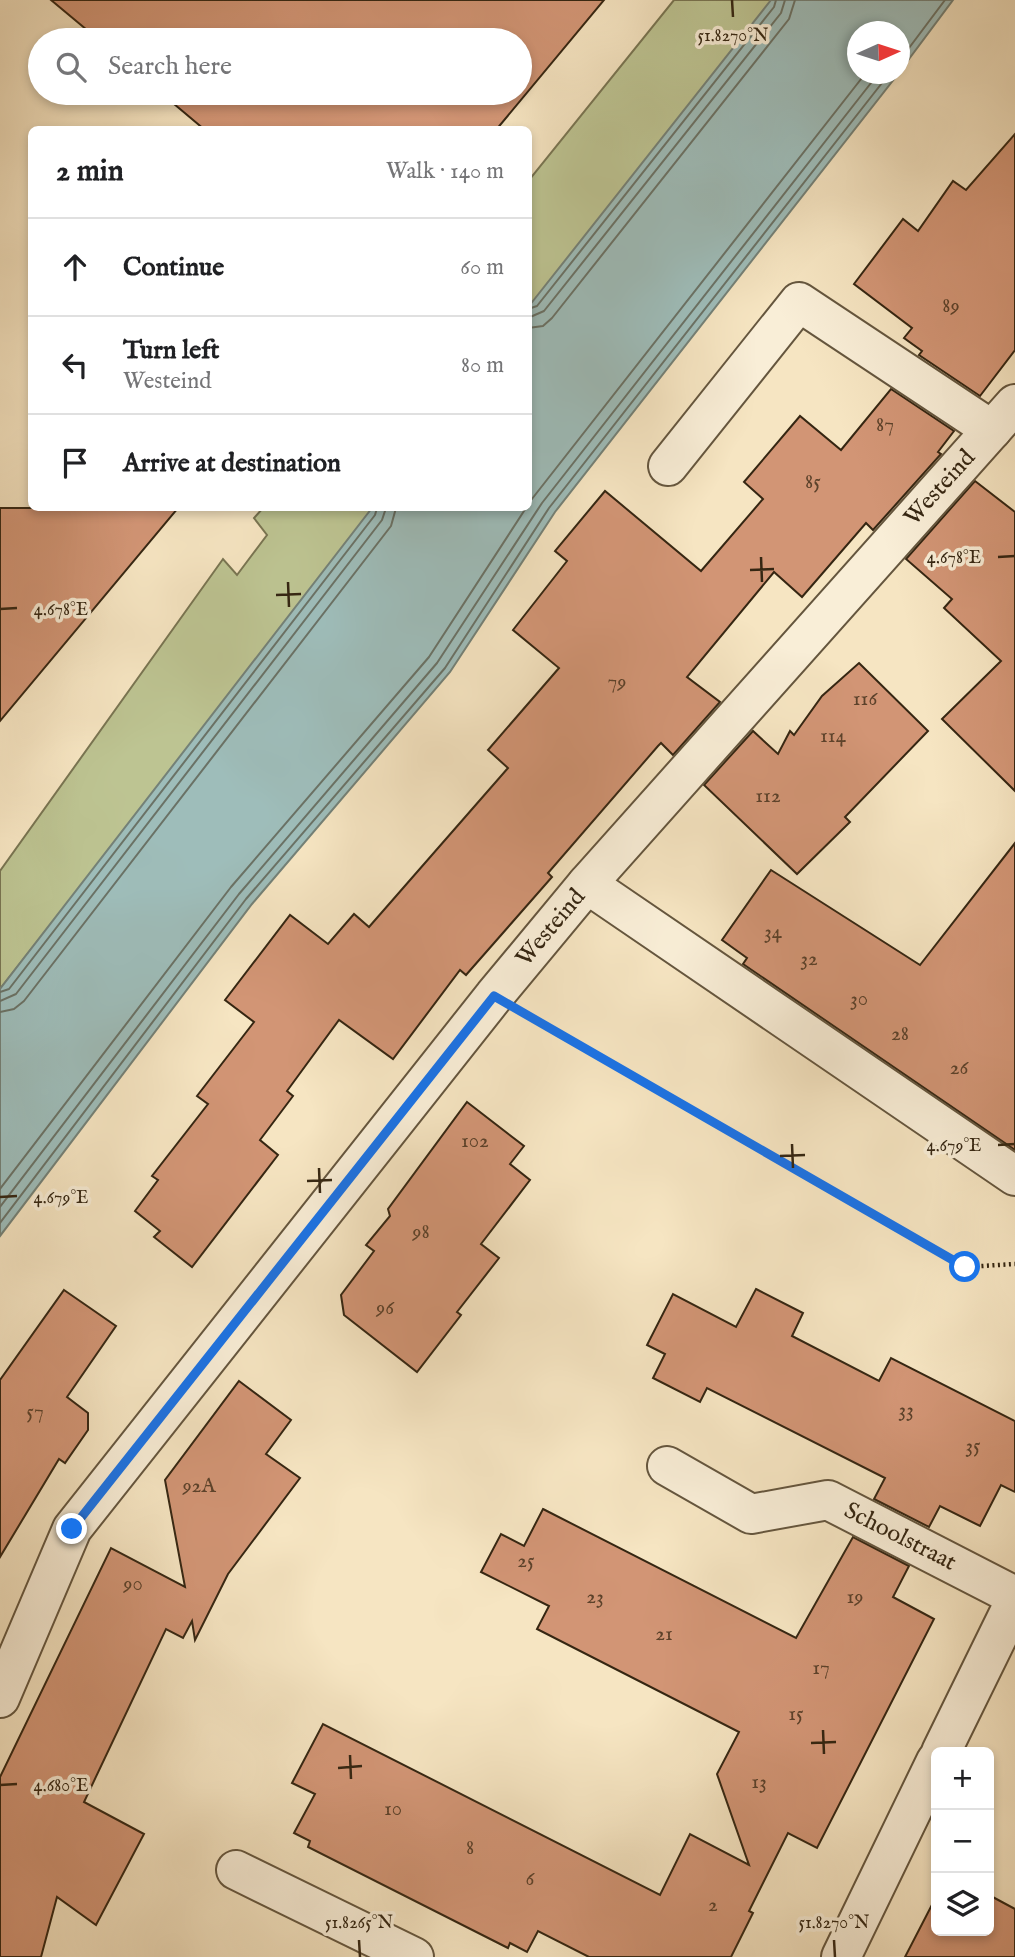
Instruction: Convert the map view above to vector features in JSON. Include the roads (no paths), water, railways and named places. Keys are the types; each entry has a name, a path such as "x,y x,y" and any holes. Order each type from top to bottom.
{"street":[{"path":"668,466 799,302 1003,417"},
{"name":"Westeind","path":"0,1698 72,1529 494,996 587,884 1003,417"},
{"path":"587,884 1015,1176"},
{"name":"Schoolstraat","path":"667,1466 751,1514 828,1500 1015,1598 943,1747"},
{"path":"841,1957 931,1771"},
{"path":"236,1870 414,1957"}],"water":[{"path":"771,0 953,0 910,58 910,21 847,21 847,84 890,84 555,512 450,672 252,904 0,1236 0,989 370,511 532,511 532,302"}]}
